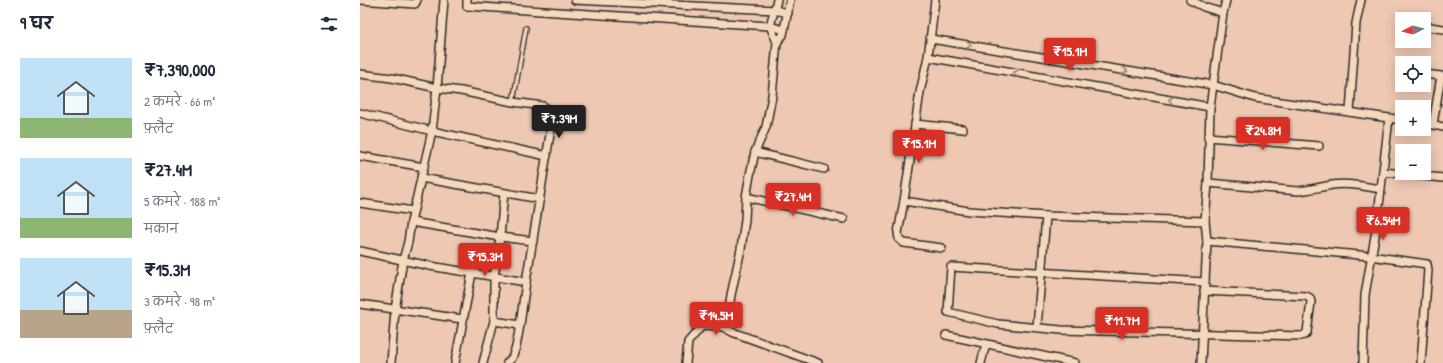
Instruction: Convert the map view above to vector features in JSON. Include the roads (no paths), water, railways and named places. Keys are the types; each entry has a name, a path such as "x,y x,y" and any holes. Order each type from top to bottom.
{"street":[{"path":"360,0 415,4 416,0"},
{"path":"390,363 395,310 403,260 432,131 444,0"},
{"path":"467,0 467,6 770,26 784,30"},
{"path":"575,0 653,2 775,10 788,13"},
{"path":"723,327 729,309 741,249 745,220 746,197 755,152 766,127 772,96 777,42 770,26 777,0"},
{"path":"777,42 784,35 790,0"},
{"path":"935,0 931,39 920,92 898,233 899,239 904,243 942,248"},
{"path":"1190,0 1204,7 1223,13"},
{"path":"1201,363 1207,241 1205,221 1208,183 1210,106 1226,0"},
{"path":"1350,112 1356,23 1361,0"},
{"path":"1431,27 1443,29"},
{"path":"931,39 1213,85 1254,98 1395,119"},
{"path":"928,57 1210,106"},
{"path":"1443,69 1433,124 1443,127"},
{"path":"360,74 392,78 437,88 543,106 550,110 552,122 520,326 516,347 512,358 507,363"},
{"path":"1431,75 1442,77"},
{"path":"360,113 432,131 547,156"},
{"path":"1363,363 1365,295 1376,224 1389,118"},
{"path":"915,124 963,129"},
{"path":"1208,137 1319,146"},
{"path":"755,152 824,169"},
{"path":"360,156 424,167"},
{"path":"1383,172 1443,178"},
{"path":"421,178 540,199"},
{"path":"1208,183 1298,191 1349,184 1380,189"},
{"path":"483,363 494,321 494,277 500,237 504,193"},
{"path":"746,197 844,219"},
{"path":"904,201 969,211 1046,216 1205,221"},
{"path":"360,203 413,211"},
{"path":"1037,327 1046,216"},
{"path":"411,222 533,241"},
{"path":"1207,241 1370,256 1427,264 1428,270 1422,363"},
{"path":"360,252 430,266 526,282"},
{"path":"1204,291 1306,296 1310,298 1311,302 1307,332 1305,335 1068,330 998,324 948,312 950,267 1041,274 1205,282"},
{"path":"454,363 472,273"},
{"path":"360,304 462,319"},
{"path":"494,321 520,326"},
{"path":"686,363 688,342 702,326 723,327 732,332 818,363"},
{"path":"946,334 1075,363"},
{"path":"981,363 986,344"}],"lane":[{"path":"513,102 526,28"}]}
